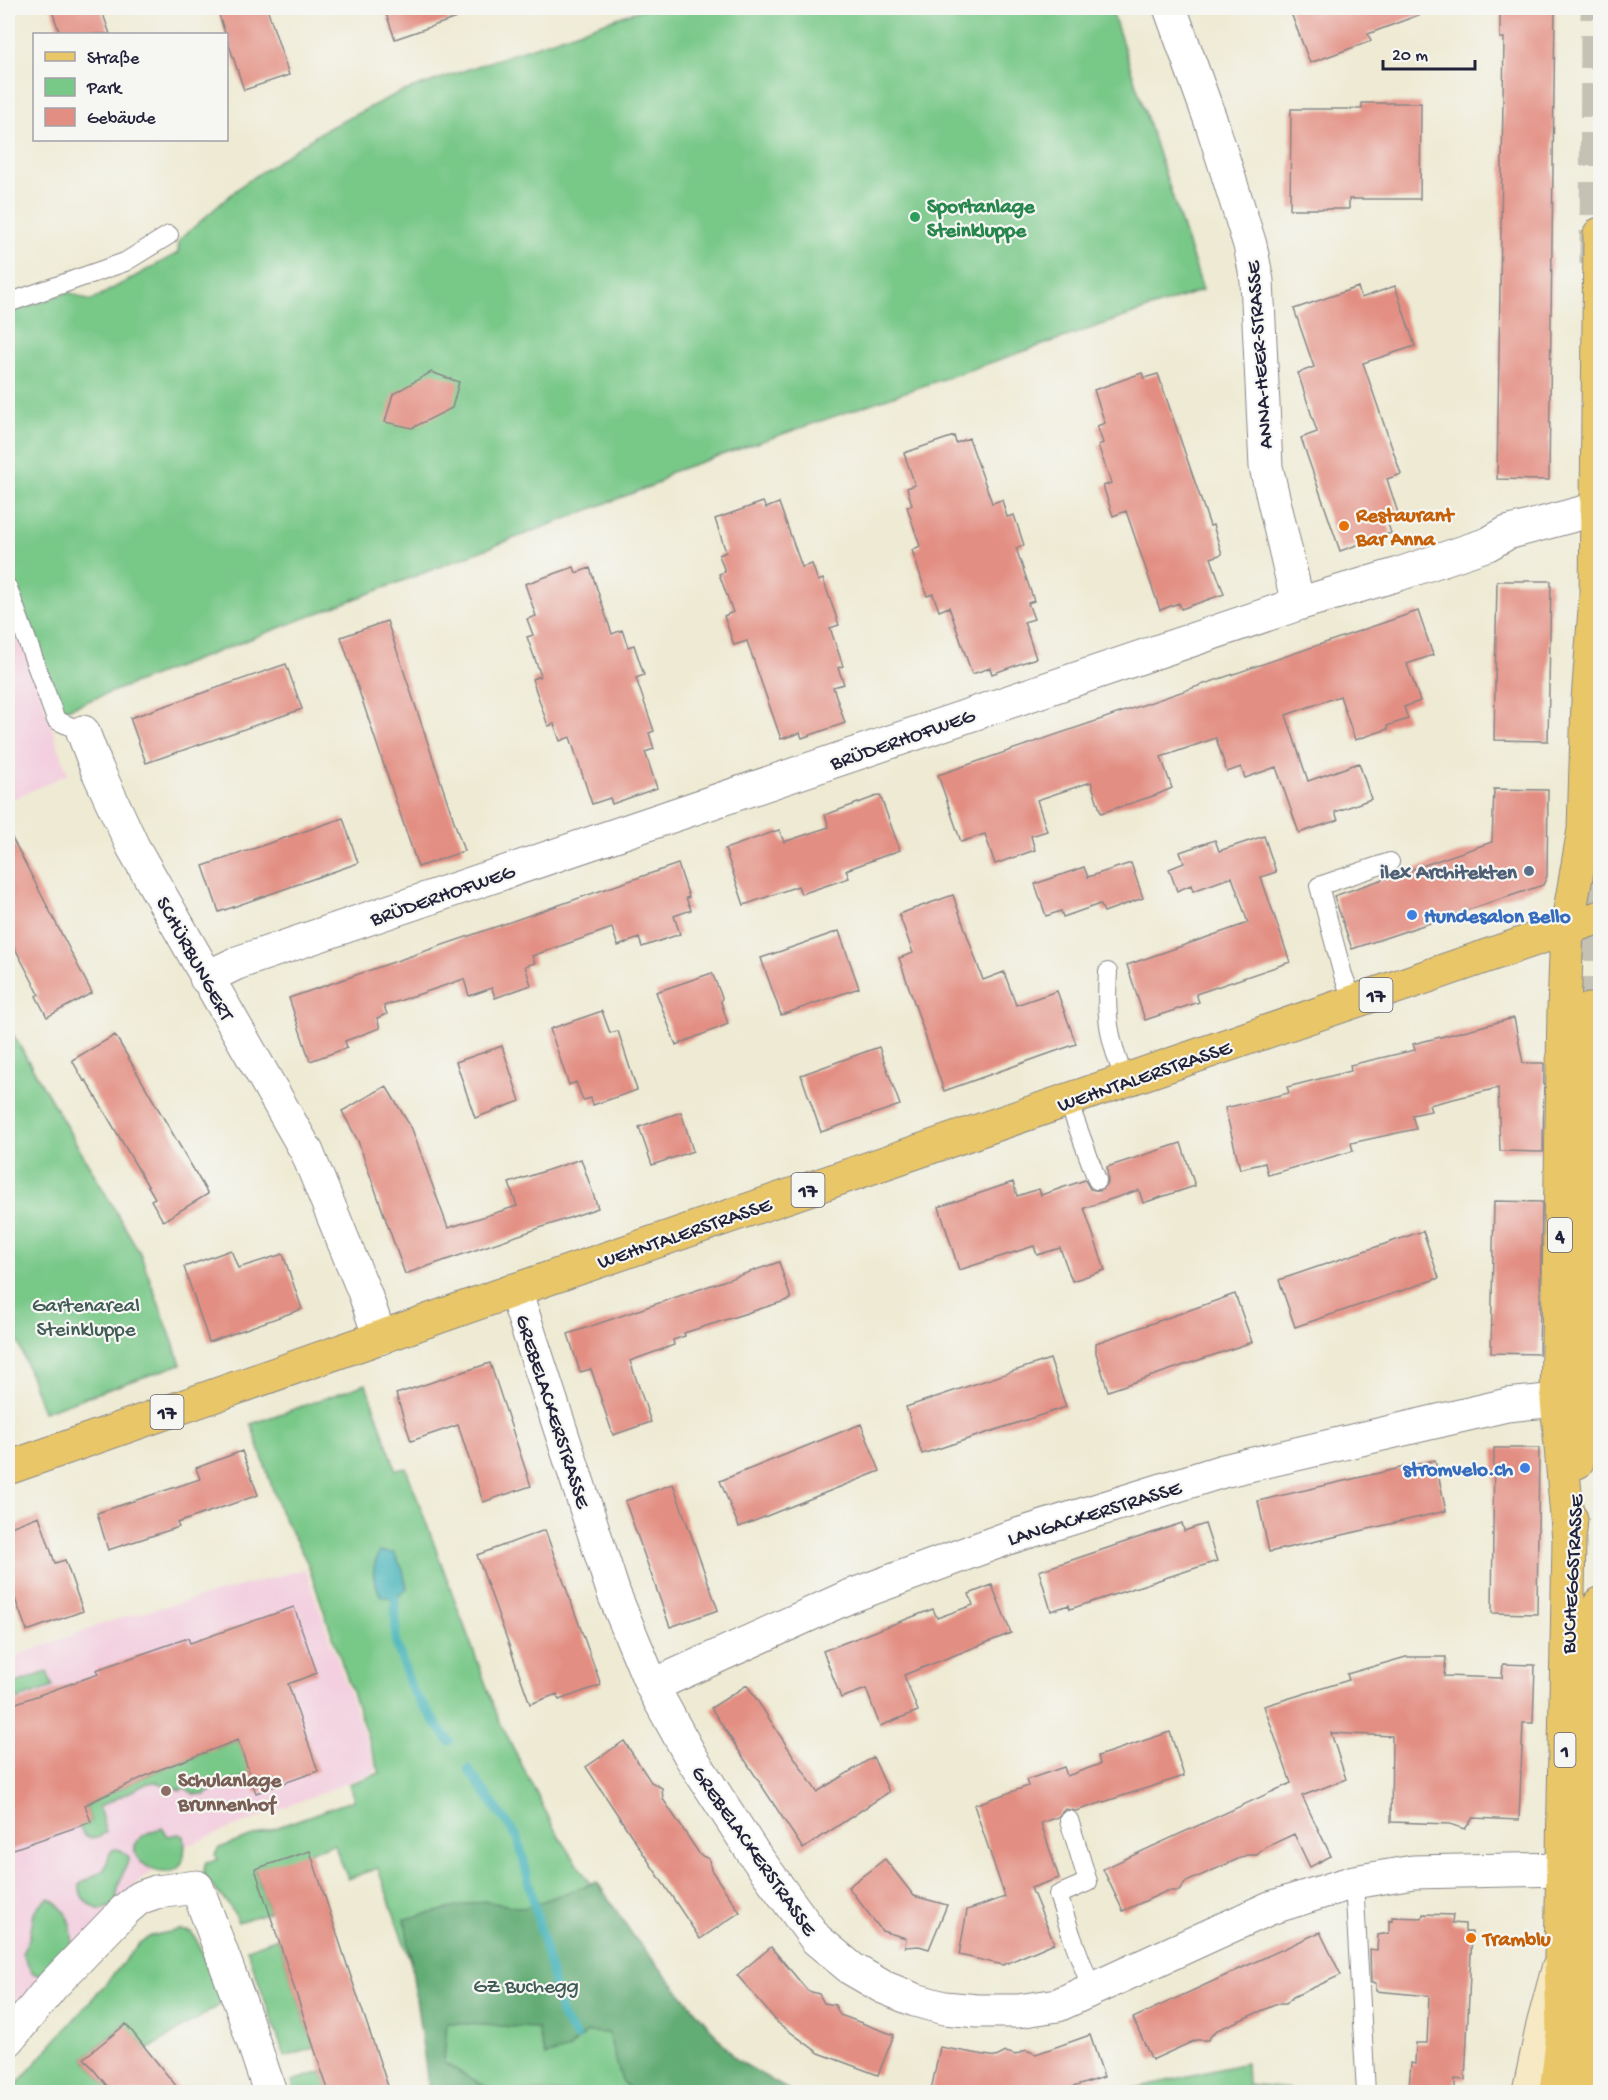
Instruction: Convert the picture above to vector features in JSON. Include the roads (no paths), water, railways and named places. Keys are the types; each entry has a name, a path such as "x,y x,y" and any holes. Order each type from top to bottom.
{"main road":[{"name":"4","path":"1569,1540 1557,1400 1567,928 1584,830 1588,700 1596,596 1599,508 1600,234"},
{"name":"WEHNTALERSTRASSE","path":"8,1467 1600,917"},
{"name":"BUCHEGGSTRASSE","path":"1556,2092 1563,2033 1561,1959 1569,1540 1584,1383 1589,1010"},
{"name":"BUCHEGGSTRASSE","path":"1580,2092 1587,2006 1594,1848 1600,1604"},
{"path":"1597,2092 1600,2061"}],"street":[{"name":"ANNA-HEER-STRASSE","path":"1170,8 1213,127 1250,245 1257,281 1266,467 1298,604"},
{"name":"BRÜDERHOFWEG","path":"206,978 237,963 1298,604 1399,574 1488,544 1507,533 1599,508"},
{"name":"SCHÜRBUNGERT","path":"83,732 133,847 307,1152 365,1294 380,1338"},
{"name":"GREBELACKERSTRASSE","path":"515,1290 614,1594 652,1686 690,1758 754,1854 816,1939 852,1969 883,1987 915,2000 944,2008 978,2012 1018,2012 1058,2005 1270,1908 1354,1882 1413,1872 1563,1869"},
{"name":"LANGACKERSTRASSE","path":"652,1686 848,1597 1008,1538 1223,1471 1507,1405 1557,1400"},
{"path":"8,2040 52,1986 139,1898 156,1892 197,1887 241,2005 270,2092"},
{"name":"BUCHEGGSTRASSE","path":"1529,2092 1543,2025 1561,1959"}],"lane":[{"path":"8,303 125,262 169,235"},
{"name":"SCHÜRBUNGERT","path":"8,588 56,720 83,732"},
{"path":"1354,1003 1343,975 1319,886 1390,862"},
{"path":"1108,972 1106,1004 1110,1037 1125,1081"},
{"path":"1068,1101 1097,1180"},
{"path":"1594,1848 1600,1815"},
{"path":"1069,1820 1088,1882 1058,1895 1071,1937 1092,1990"},
{"path":"1354,1882 1366,2092"}],"water":[{"path":"379,1552 394,1553 403,1570 407,1589 395,1599 381,1596 376,1584 374,1570"}],"waterway":[{"path":"395,1599 396,1643 412,1690 449,1741"},
{"path":"468,1769 518,1838 562,2017 576,2037"}],"tunnel":[{"path":"1596,264 1597,8"},
{"path":"1589,1010 1591,846"}],"place":[{"name":"Sportanlage Steinkluppe","path":"915,217"},
{"name":"Restaurant Bar Anna","path":"1344,526"},
{"name":"ilex Architekten","path":"1529,871"},
{"name":"Hundesalon Bello","path":"1412,915"},
{"name":"stromvelo.ch","path":"1525,1468"},
{"name":"Schulanlage Brunnenhof","path":"166,1791"},
{"name":"Tramblu","path":"1471,1938"}],"park label":[{"name":"Gartenareal Steinkluppe","path":"86,1316"},
{"name":"GZ Buchegg","path":"526,1985"}]}
